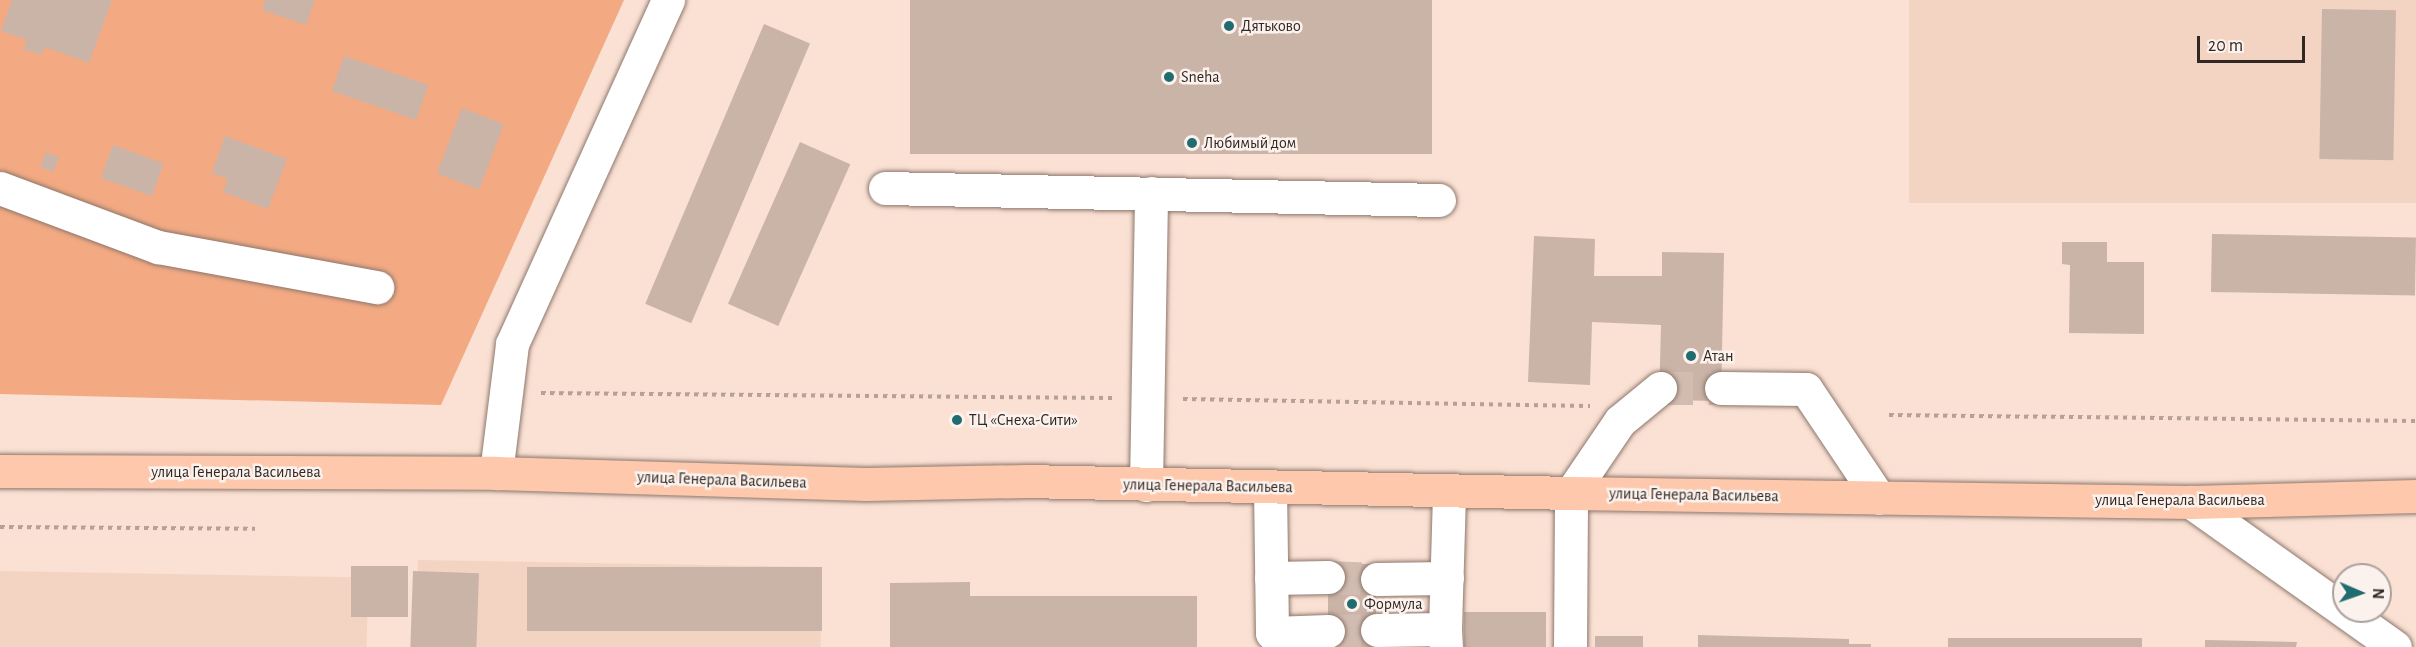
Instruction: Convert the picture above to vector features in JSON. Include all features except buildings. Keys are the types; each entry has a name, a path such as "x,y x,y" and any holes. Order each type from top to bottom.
{"main road":[{"name":"улица Генерала Васильева","path":"0,471 496,473 866,484 1026,482 1270,488 2191,502 2416,496"}],"lane":[{"path":"496,473 512,344 668,0"},
{"path":"0,188 158,247 377,287"},
{"path":"885,188 1439,200"},
{"path":"1146,485 1151,193"},
{"path":"1721,388 1806,389 1879,498"},
{"path":"1570,647 1571,493 1620,421 1649,397"},
{"path":"1270,488 1272,640 1328,631"},
{"path":"1377,630 1445,638 1449,491"},
{"path":"2191,502 2395,647"},
{"path":"1271,578 1328,578"},
{"path":"1377,579 1447,578"}],"path":[{"path":"538,393 1120,398"},
{"path":"1173,399 1649,397"},
{"path":"1889,415 2416,421"},
{"path":"0,527 255,529"}],"shaded area":[{"path":"0,0 624,0 441,405 0,394"},
{"path":"1909,0 2416,0 2416,203 1909,203"},
{"path":"418,560 822,567 821,647 416,647"},
{"path":"0,571 368,577 367,647 0,647"}],"tunnel":[{"path":"1660,388 1721,388"},
{"path":"1328,577 1377,579"},
{"path":"1328,631 1377,630"}],"place":[{"name":"Дятьково","path":"1229,26"},
{"name":"Sneha","path":"1169,77"},
{"name":"Любимый дом","path":"1192,143"},
{"name":"Атан","path":"1691,356"},
{"name":"ТЦ «Снеха-Сити»","path":"957,420"},
{"name":"Формула","path":"1352,604"}]}
